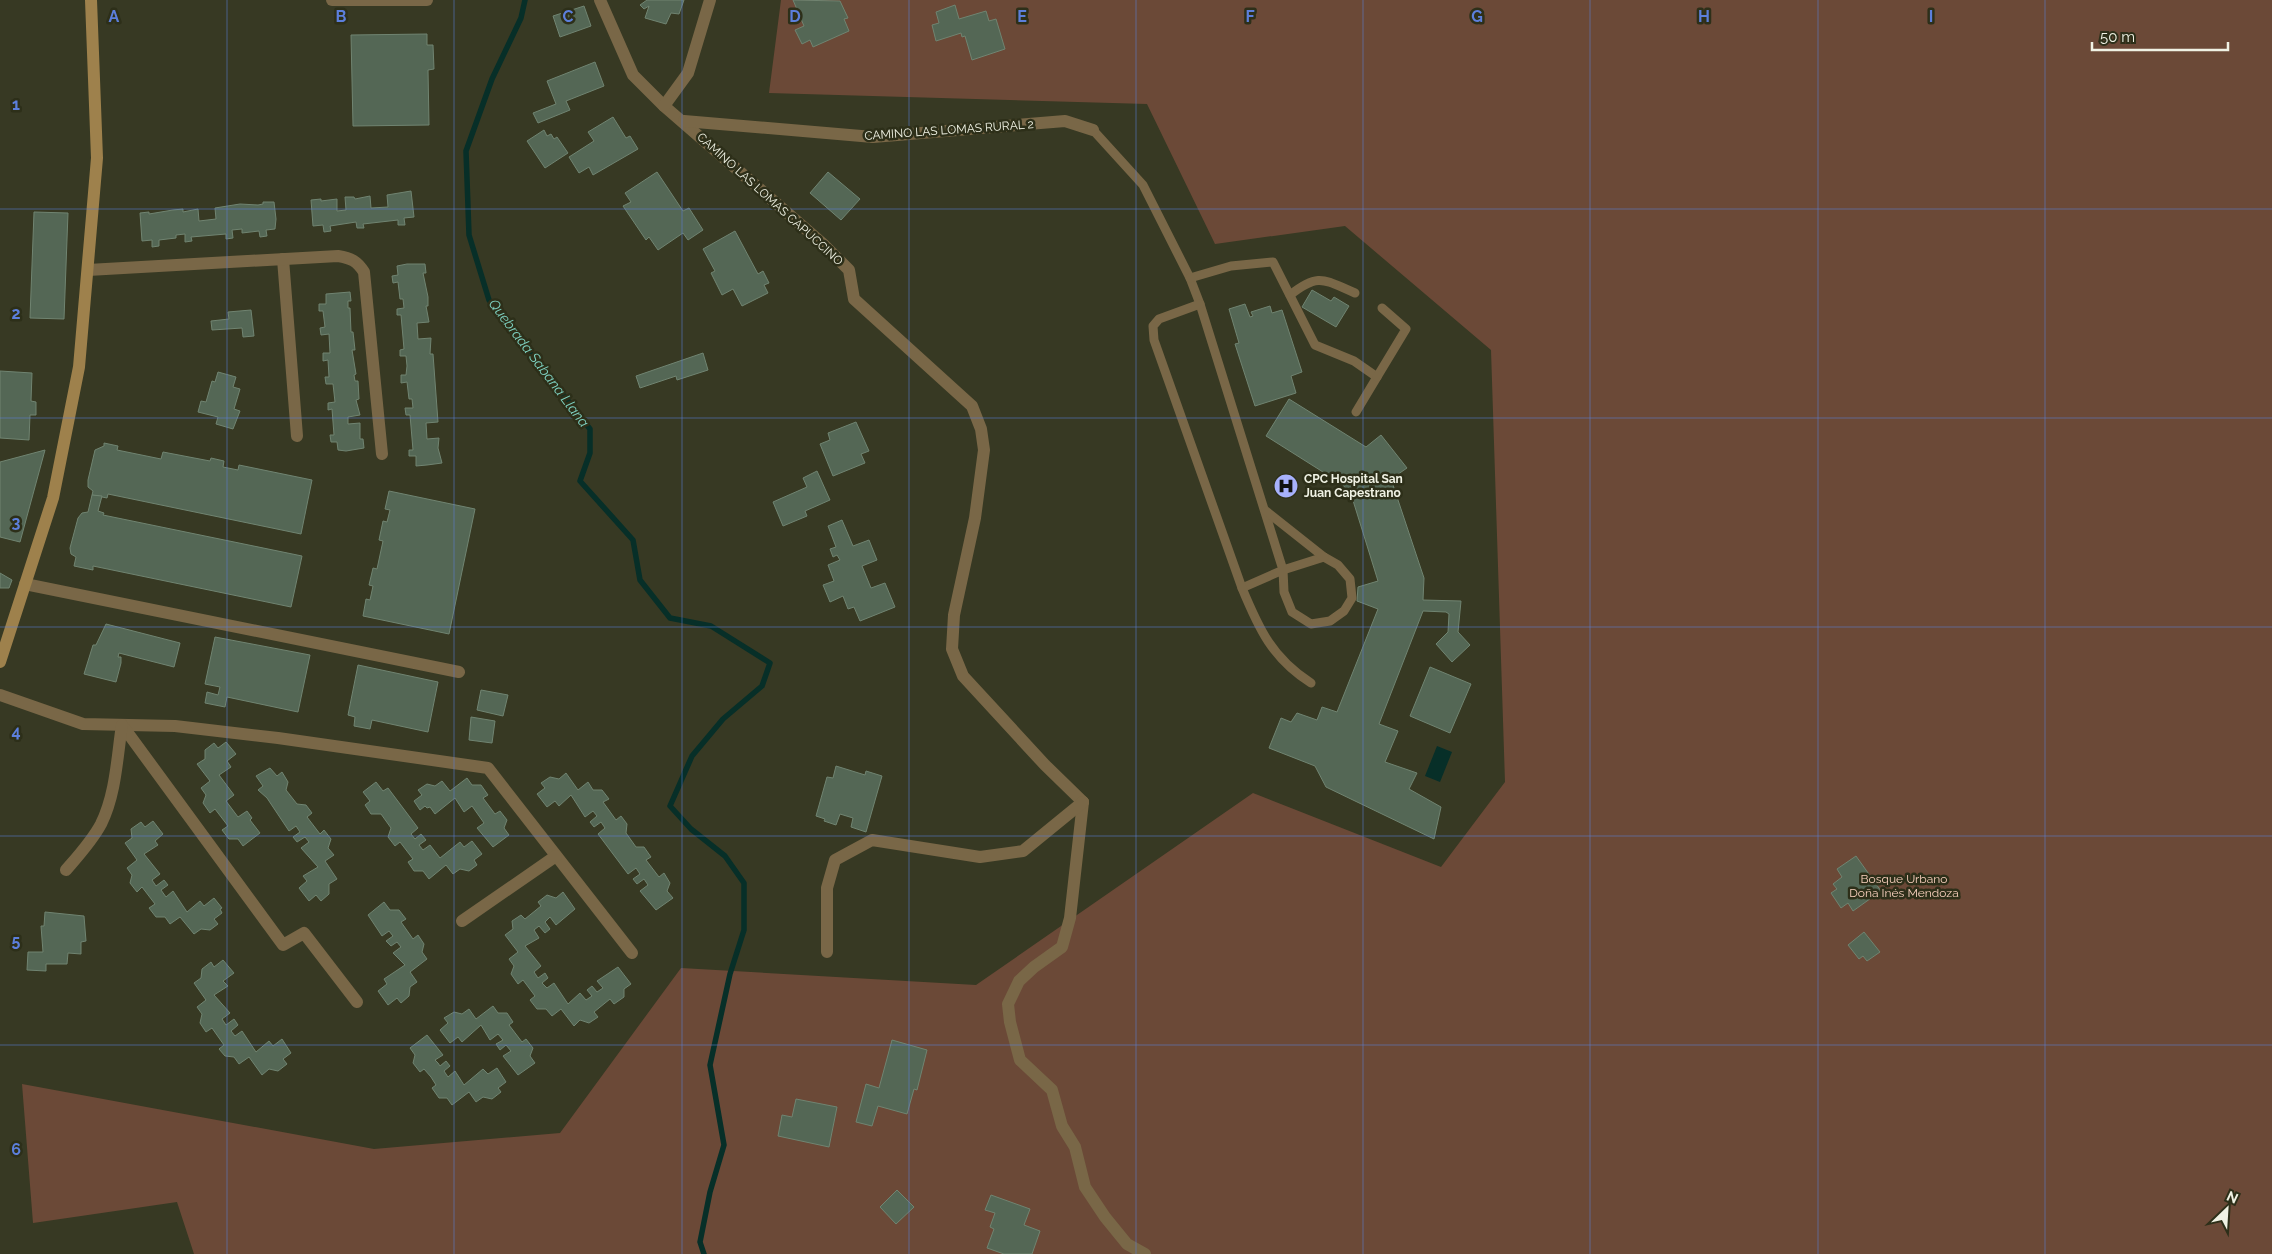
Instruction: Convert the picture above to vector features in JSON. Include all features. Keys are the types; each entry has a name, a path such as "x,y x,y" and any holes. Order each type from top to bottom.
{"street":[{"path":"0,662 53,498 79,367 97,158 92,0"},
{"path":"332,0 426,0"},
{"name":"CAMINO LAS LOMAS CAPUCCINO","path":"600,0 633,75 664,106 684,121 843,263 849,270 854,299 972,406 981,429 984,450 968,558 954,615 952,649 963,676 1045,765 1083,802"},
{"path":"664,106 688,73 710,0"},
{"name":"CAMINO LAS LOMAS RURAL 2","path":"684,121 873,137 1065,121 1093,130"},
{"path":"88,270 338,256 350,258 358,263 364,272 382,454"},
{"path":"283,259 297,436"},
{"path":"25,584 459,672"},
{"path":"0,695 83,724 175,726 278,738 488,768 632,953"},
{"path":"66,870 88,846 102,822 114,785 122,725"},
{"path":"122,725 283,945 304,932 357,1002"},
{"path":"828,952 827,888 835,860 872,840 980,857 1023,851 1083,802"},
{"path":"1083,802 1070,918 1062,948 1034,967 1019,981 1008,1004 1010,1022 1020,1060 1052,1090 1062,1126 1075,1147 1085,1187 1105,1217 1127,1244 1145,1254"},
{"path":"462,921 556,856"}],"lane":[{"path":"1093,130 1143,185 1190,278 1200,304 1264,510 1283,570 1284,592 1292,612 1311,624 1330,621 1344,611 1352,598 1350,579 1338,565 1324,557 1264,510"},
{"path":"1190,278 1231,266 1273,262 1315,345 1354,361 1377,377"},
{"path":"1290,295 1305,283 1321,279 1355,293"},
{"path":"1200,304 1160,319 1152,326 1154,340 1242,588 1259,628 1292,671 1311,683"},
{"path":"1356,412 1406,329 1382,308"},
{"path":"1242,588 1283,570 1324,557"}],"green space":[{"name":"Bosque Urbano Doña Inés Mendoza","path":"781,0 2272,0 2272,1254 194,1254 177,1202 33,1223 22,1084 374,1149 560,1133 681,968 976,985 1253,793 1441,867 1505,782 1491,350 1345,226 1215,244 1147,104 769,93"}],"water":[{"path":"1437,746 1452,752 1440,782 1425,776"}],"building":[{"path":"647,0 684,0 679,14 671,13 666,24 645,18 649,6 644,9 640,5"},
{"path":"793,0 840,1 848,18 844,19 849,31 813,47 810,40 802,44 795,30 804,26"},
{"path":"955,5 959,19 986,11 989,21 996,19 1005,49 972,60 965,36 962,37 961,33 936,41 932,25 939,23 936,12"},
{"path":"584,6 591,26 560,37 553,16"},
{"path":"427,34 427,45 433,45 434,69 428,70 429,125 353,126 351,35"},
{"path":"595,62 604,86 566,101 570,110 538,123 533,113 556,104 547,81"},
{"path":"613,117 626,138 630,136 638,149 593,175 589,167 579,173 569,157 594,141 588,132"},
{"path":"544,130 547,136 551,134 554,139 557,137 568,153 545,168 527,141"},
{"path":"657,172 683,211 689,208 703,230 688,240 683,233 658,250 649,237 646,240 623,206 631,202 625,193"},
{"path":"828,172 860,199 841,220 810,193"},
{"path":"411,191 414,217 404,218 405,225 398,225 398,220 363,224 364,228 357,228 356,222 330,226 331,231 324,232 323,225 313,226 311,200 337,199 337,211 346,210 345,197 354,197 355,199 370,196 371,208 388,207 387,195"},
{"path":"263,202 274,202 276,219 275,229 266,230 267,236 260,237 259,231 242,233 242,229 232,230 233,238 226,239 226,234 191,237 192,241 185,242 185,234 176,235 176,238 159,240 159,246 152,247 152,240 142,241 140,213 149,212 149,214 183,209 183,212 198,209 199,221 216,219 215,208 240,204 258,205 263,204"},
{"path":"34,212 68,213 64,319 30,318"},
{"path":"735,231 758,274 763,271 769,283 764,285 768,293 742,306 733,289 722,295 711,273 715,271 703,249"},
{"path":"425,264 426,273 423,273 428,297 428,306 426,306 429,322 417,323 418,339 431,338 430,354 433,354 438,422 426,423 427,439 439,438 438,448 442,463 416,466 416,456 409,456 409,450 413,450 410,415 406,415 405,408 413,408 412,399 409,399 407,382 401,383 401,375 406,375 407,366 406,356 400,356 400,350 404,349 401,315 397,315 397,309 404,308 403,299 400,299 398,282 393,283 392,276 398,275 397,266"},
{"path":"1312,290 1331,301 1334,297 1349,306 1336,327 1302,307"},
{"path":"350,292 351,301 348,301 348,308 350,308 351,332 353,332 355,350 352,350 356,374 354,375 355,381 358,381 359,399 356,400 360,415 348,417 348,424 360,423 360,439 363,439 364,448 346,451 338,450 337,442 331,442 330,435 334,435 332,409 328,410 328,403 335,402 333,384 326,384 325,377 329,377 328,360 323,361 323,353 330,353 329,334 321,335 320,328 325,327 323,311 319,311 319,304 326,304 326,294"},
{"path":"1245,304 1250,317 1253,316 1251,312 1270,306 1272,313 1282,310 1302,372 1291,376 1296,393 1255,406 1235,344 1239,343 1229,309"},
{"path":"251,310 254,336 243,337 242,328 212,330 211,321 229,319 228,312"},
{"path":"703,353 708,370 677,380 676,376 640,388 636,376"},
{"path":"0,371 32,373 31,401 36,402 36,415 30,415 29,440 0,438"},
{"path":"218,372 236,377 233,387 240,389 234,409 240,411 233,429 216,424 218,417 198,412 201,401 206,402 212,381 215,382"},
{"name":"CPC Hospital San Juan Capestrano","path":"1289,399 1366,447 1381,435 1407,468 1391,479 1424,578 1423,600 1461,601 1458,632 1470,645 1452,662 1436,644 1448,632 1449,614 1446,612 1423,611 1379,724 1398,731 1385,762 1417,773 1409,789 1441,807 1434,839 1326,787 1315,766 1269,748 1281,718 1291,722 1297,713 1317,720 1322,707 1337,712 1378,609 1357,601 1358,587 1378,581 1351,494 1342,484 1266,436"},
{"path":"856,422 869,451 861,454 865,463 833,476 820,444 830,440 828,433"},
{"path":"104,443 118,446 117,450 161,459 163,452 210,461 211,458 224,461 223,467 238,470 239,465 312,480 301,534 108,494 107,498 92,495 93,491 88,487 88,480 95,450 104,446"},
{"path":"45,450 20,542 0,537 0,462"},
{"path":"817,471 830,500 805,511 807,516 783,526 773,502 807,487 803,478"},
{"path":"389,491 475,509 449,634 363,616 366,599 370,600 373,586 369,585 373,568 377,569 383,541 379,540 383,521 387,522 390,510 385,509"},
{"path":"92,495 102,496 98,511 104,513 103,515 302,556 291,607 93,566 93,570 74,566 76,557 71,554 70,548 78,518 82,513 88,512"},
{"path":"842,520 853,546 869,540 877,560 862,566 871,588 885,583 895,607 860,621 854,607 848,609 843,596 830,602 823,585 834,581 828,565 840,560 837,555 833,557 830,549 836,547 828,526"},
{"path":"0,573 12,580 9,588 0,588"},
{"path":"106,624 180,643 174,667 119,653 118,657 121,657 121,663 116,682 84,674 93,645 96,645"},
{"path":"215,637 310,655 298,712 227,697 225,707 205,703 207,692 218,695 220,687 205,684"},
{"path":"358,665 438,682 428,732 372,720 370,729 354,726 355,717 348,715"},
{"path":"1430,667 1471,684 1450,733 1410,716"},
{"path":"481,690 508,695 503,716 477,710"},
{"path":"471,717 495,721 492,743 469,740"},
{"path":"226,742 236,754 227,761 231,767 219,775 234,795 226,801 238,817 247,811 252,818 250,820 260,833 243,846 238,839 229,839 222,830 228,826 215,809 210,813 203,803 206,795 201,788 210,781 197,764 205,759 205,750 214,743 218,748"},
{"path":"836,766 865,775 866,771 882,776 866,832 851,827 853,818 840,814 836,825 816,816 827,777 833,778"},
{"path":"270,768 277,776 282,772 288,782 286,790 297,804 306,805 312,813 307,817 320,834 324,830 331,839 328,848 334,855 325,861 337,879 329,884 329,894 321,901 316,895 309,901 299,888 307,881 303,876 318,867 301,848 309,842 305,837 297,842 293,837 300,832 296,826 289,831 267,798 258,790 263,786 256,776"},
{"path":"566,773 578,790 588,782 593,790 602,790 609,799 603,802 616,820 621,816 627,824 626,833 636,847 644,847 651,857 646,860 659,877 664,873 670,883 667,891 673,898 656,910 640,891 648,885 644,879 637,884 633,879 640,874 636,868 628,874 598,834 605,828 601,822 594,827 590,822 597,816 593,811 585,817 571,795 559,806 555,801 547,807 537,794 545,788 541,783 550,777 559,779"},
{"path":"467,778 472,785 481,785 488,795 483,798 495,814 500,811 507,820 504,828 509,835 493,847 477,828 484,823 472,806 464,812 455,798 435,814 430,807 427,808 425,806 420,810 414,801 422,795 418,790 427,784 435,786 442,781 450,791"},
{"path":"376,782 383,791 388,788 418,828 411,834 415,839 421,834 426,840 419,845 423,850 430,845 440,858 460,842 464,847 472,841 482,854 474,860 477,865 469,871 460,869 453,874 446,865 429,879 423,871 414,871 408,862 413,859 400,842 395,846 388,837 391,828 381,814 371,814 365,805 370,801 363,792"},
{"path":"153,821 163,834 155,841 158,845 144,854 160,874 152,880 156,886 164,880 168,885 161,890 166,897 173,891 187,912 200,901 204,906 214,898 222,908 220,909 222,913 214,919 218,924 210,930 201,929 194,934 180,917 170,924 165,917 156,917 149,908 155,904 142,887 137,892 130,883 132,875 127,868 137,860 125,843 132,838 131,829 141,822 145,827"},
{"path":"1856,856 1881,891 1853,911 1848,903 1841,908 1831,893 1837,889 1833,884 1842,877 1837,869"},
{"path":"563,892 575,909 556,925 550,917 545,922 550,929 545,933 539,926 534,930 539,938 525,946 541,966 534,972 538,978 545,973 548,978 542,983 547,988 554,983 568,1004 580,993 586,1000 592,996 587,990 592,986 597,992 603,988 597,981 618,967 631,984 624,989 624,997 614,1004 610,999 594,1012 598,1017 589,1023 580,1020 574,1026 561,1009 552,1016 546,1009 537,1009 530,1000 535,996 523,980 518,984 511,974 514,966 509,959 518,952 505,935 513,929 512,921 521,915 525,919 541,906 538,902 547,895 556,898"},
{"path":"384,902 390,910 399,910 406,919 401,922 413,939 418,935 424,944 422,952 427,959 410,972 417,982 410,987 409,996 401,1003 397,998 388,1005 378,991 387,984 384,979 405,965 393,953 401,947 397,942 391,946 386,941 393,936 389,931 382,936 368,915"},
{"path":"45,912 84,916 86,941 81,942 81,954 68,953 67,964 46,964 46,971 27,970 28,952 43,952 41,926 44,926"},
{"path":"1864,932 1880,952 1867,961 1863,956 1859,959 1848,945"},
{"path":"223,960 234,973 223,981 228,986 214,995 230,1013 222,1019 226,1025 234,1019 238,1025 231,1031 235,1036 242,1031 256,1052 269,1041 273,1046 282,1039 291,1053 283,1059 287,1064 278,1071 269,1069 262,1075 249,1057 239,1064 234,1057 225,1056 219,1049 224,1045 212,1028 206,1032 200,1023 202,1014 197,1007 206,1000 194,983 201,978 202,969 211,962 214,967"},
{"path":"493,1006 498,1013 507,1013 513,1022 509,1025 522,1042 526,1039 533,1048 530,1056 535,1063 518,1075 503,1056 511,1051 506,1045 500,1050 496,1044 503,1040 498,1034 490,1040 481,1025 462,1042 458,1037 450,1043 440,1030 448,1023 444,1018 454,1012 462,1014 469,1009 476,1019"},
{"path":"427,1035 443,1055 435,1060 440,1066 446,1061 450,1066 444,1071 448,1077 455,1071 464,1085 483,1069 488,1074 497,1068 506,1082 498,1088 501,1092 492,1099 483,1097 476,1102 469,1092 452,1105 447,1098 439,1098 432,1088 436,1085 431,1077 424,1069 420,1072 413,1063 415,1055 410,1048"},
{"path":"892,1040 927,1050 917,1090 914,1089 907,1114 878,1106 872,1126 856,1122 866,1084 879,1088"},
{"path":"796,1099 837,1107 829,1147 778,1136 782,1115 792,1117"},
{"path":"897,1190 914,1207 896,1224 880,1207"},
{"path":"991,1195 1030,1209 1024,1225 1040,1231 1032,1254 1004,1254 987,1248 994,1229 990,1227 995,1213 985,1210"}],"waterway":[{"name":"Quebrada Sabana Llana","path":"525,0 521,18 492,79 466,151 469,235 489,300 590,429 590,453 580,481 633,540 640,580 670,618 711,626 770,663 762,686 723,719 692,756 670,806 691,829 725,856 744,883 744,930 730,974 710,1065 724,1145 710,1192 700,1242 704,1254"}],"place":[{"name":"CPC Hospital San Juan Capestrano","path":"1286,486"}]}
